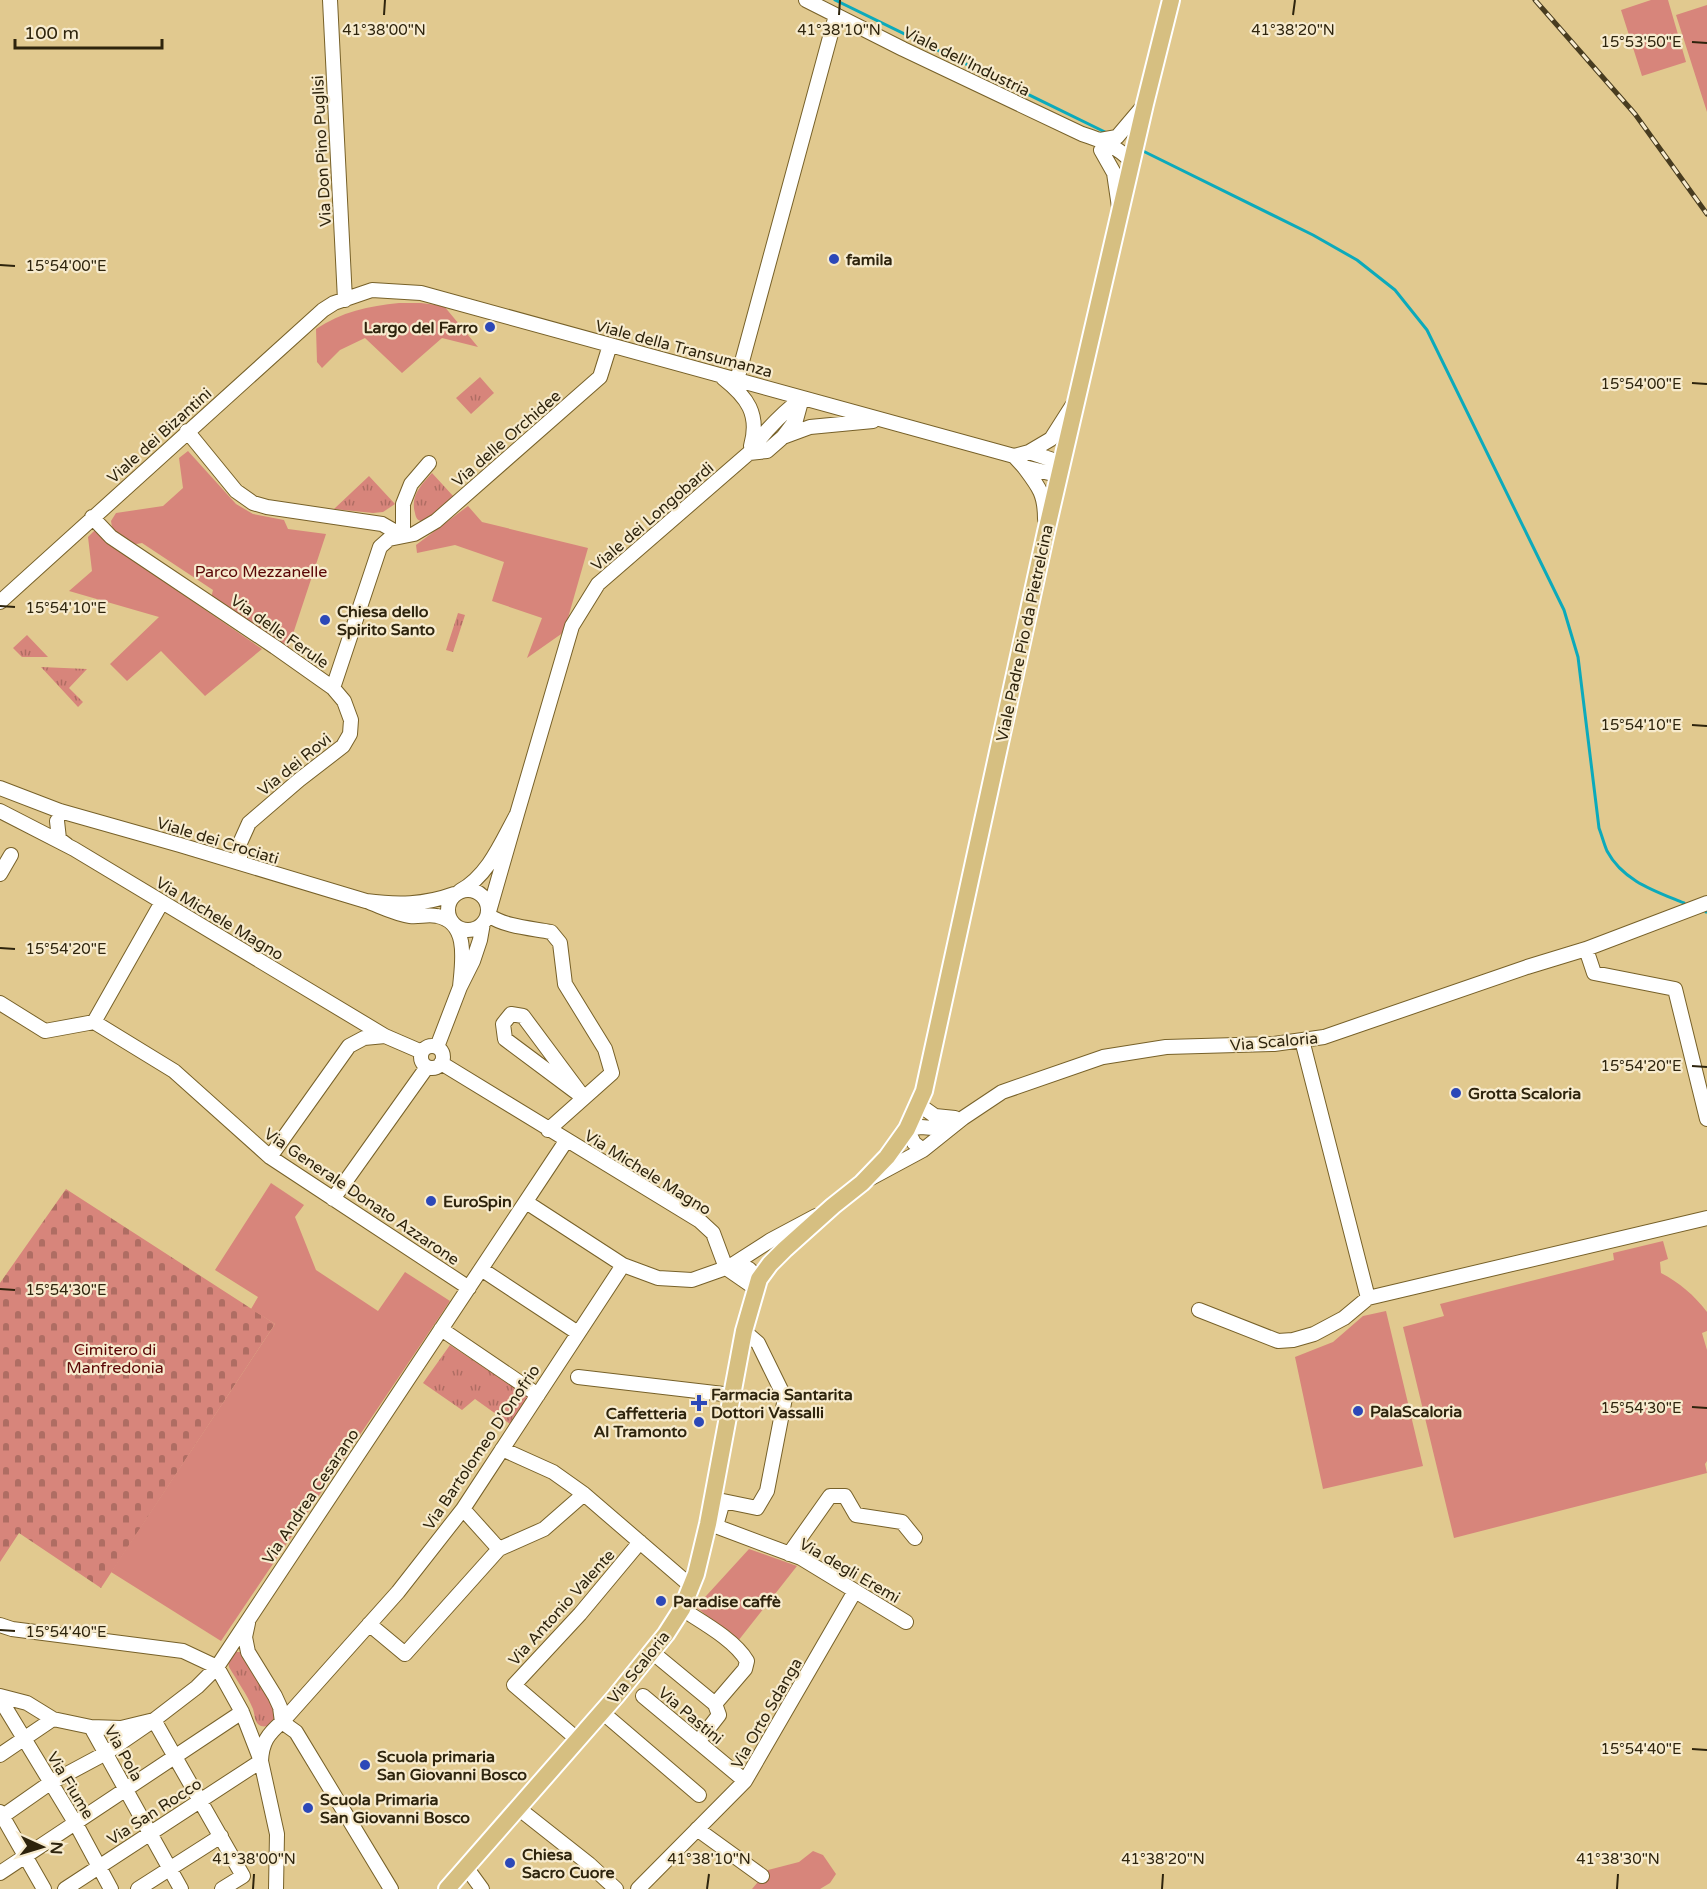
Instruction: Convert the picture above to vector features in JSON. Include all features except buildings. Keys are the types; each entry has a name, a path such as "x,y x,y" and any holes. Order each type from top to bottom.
{"main road":[{"name":"Viale Padre Pio da Pietrelcina","path":"918,1104 928,1077 1046,532 1171,0"},
{"name":"Via Scaloria","path":"447,1889 602,1712 652,1652 682,1609 692,1587 712,1525 732,1395 744,1331 757,1284 770,1264 833,1206 862,1183 887,1157 907,1130 918,1104"}],"street":[{"name":"Via Don Pino Puglisi","path":"330,0 345,300"},
{"name":"Viale dell'Industria","path":"806,0 1101,145 1123,153 1132,162"},
{"path":"737,380 836,15"},
{"path":"1120,211 1114,173 1101,145 1117,137 1145,104"},
{"name":"Viale della Transumanza","path":"345,300 372,290 421,293 1014,456"},
{"name":"Viale dei Bizantini","path":"0,602 323,310 334,303 345,300"},
{"name":"Via delle Orchidee","path":"333,687 380,547 389,539 414,534 436,521 600,377 610,345"},
{"path":"721,376 739,390 753,413 754,434 749,453"},
{"name":"Viale dei Longobardi","path":"486,919 572,626 598,584 749,453 759,438 782,413 802,398"},
{"name":"Viale dei Longobardi","path":"749,453 767,450 783,437 796,420 802,398"},
{"path":"1046,532 1045,503 1039,486 1014,456 1029,452 1051,439 1077,399"},
{"name":"Viale dei Longobardi","path":"783,437 810,427 884,420"},
{"path":"187,431 236,491 253,503 382,524 403,536 403,504 411,484 429,463"},
{"path":"1024,467 1049,473 1060,470 1053,460 1029,452"},
{"name":"Via delle Ferule","path":"92,517 111,537 333,687"},
{"name":"Via dei Rovi","path":"240,863 240,843 249,823 298,780 343,746 350,734 351,720 344,701 333,687"},
{"name":"Viale dei Crociati","path":"0,788 58,816 240,863 410,916 438,916 457,927 468,930 479,927 486,919"},
{"name":"Via Michele Magno","path":"0,812 74,849 385,1036 422,1052"},
{"name":"Viale dei Longobardi","path":"457,892 469,886 488,865 518,814"},
{"path":"34,830 47,826 58,816"},
{"path":"58,816 59,839 74,849"},
{"path":"0,874 11,855"},
{"path":"437,1047 460,987 473,961 486,919 487,902 483,896 472,890 457,892 448,905 447,912 462,943 460,987"},
{"name":"Viale dei Crociati","path":"366,902 420,903 457,892"},
{"path":"0,1004 45,1031 94,1022 162,903"},
{"name":"Via Scaloria","path":"862,1183 923,1150 963,1118 1002,1092 1103,1057 1166,1047 1274,1044 1324,1036 1586,949 1707,903"},
{"path":"486,919 551,932 560,943 564,984 605,1049 612,1073 548,1130"},
{"path":"1586,949 1594,973 1675,989 1707,1119"},
{"path":"512,1014 523,1016 584,1098 505,1039 503,1024 512,1014"},
{"name":"Via Generale Donato Azzarone","path":"94,1022 174,1071 270,1157 469,1288"},
{"path":"270,1157 349,1046 364,1038 385,1036"},
{"path":"1302,1040 1368,1298"},
{"path":"333,1198 443,1054 437,1047 430,1046 422,1052 422,1060 434,1065"},
{"name":"Via Michele Magno","path":"434,1065 700,1221 713,1233 726,1268"},
{"path":"918,1104 935,1116 963,1118"},
{"name":"Via Scaloria","path":"907,1130 921,1127 933,1128 963,1118"},
{"path":"907,1130 914,1143 923,1150"},
{"name":"Via Andrea Cesarano","path":"0,1698 27,1703 52,1719 91,1727 121,1728 154,1720 197,1687 217,1667 566,1141"},
{"name":"Via Scaloria","path":"526,1202 623,1265 658,1278 692,1280 726,1268 833,1206"},
{"path":"1199,1310 1278,1341 1293,1340 1314,1334 1344,1318 1368,1298 1707,1218"},
{"name":"Via Bartolomeo D'Onofrio","path":"269,1733 282,1722 398,1592 463,1509 623,1265"},
{"path":"726,1268 740,1266 749,1269 757,1284"},
{"path":"481,1269 579,1333"},
{"path":"441,1329 538,1395"},
{"path":"712,1525 723,1501 756,1508 767,1491 785,1398 758,1343 744,1331"},
{"path":"578,1377 732,1395"},
{"path":"502,1449 553,1472 584,1494 692,1587"},
{"path":"369,1624 405,1654 499,1549 544,1529 584,1494"},
{"path":"789,1554 830,1496 845,1496 856,1515 902,1521 915,1538"},
{"path":"463,1509 499,1549"},
{"name":"Via degli Eremi","path":"712,1525 801,1558 906,1622"},
{"name":"Via Antonio Valente","path":"577,1739 514,1685 580,1614 640,1542"},
{"name":"Via Orto Sdanga","path":"638,1889 745,1781 855,1591"},
{"path":"682,1609 742,1653 747,1661 745,1669 715,1704"},
{"path":"248,1619 245,1637 248,1652 275,1696 280,1707 282,1722 296,1732 391,1889"},
{"path":"0,1625 12,1629 183,1651 217,1667 242,1712 261,1761 277,1834 276,1889"},
{"path":"231,1645 248,1652"},
{"path":"652,1652 715,1704 719,1715 698,1742"},
{"path":"275,1696 290,1700 308,1693"},
{"name":"Via Pastini","path":"643,1696 745,1781"},
{"name":"Via Fiume","path":"0,1698 76,1824 111,1889"},
{"path":"242,1712 258,1731 269,1733 262,1749 261,1761"},
{"path":"0,1873 242,1712"},
{"path":"602,1712 699,1795"},
{"path":"0,1755 52,1719"},
{"path":"44,1889 1,1816 50,1783 106,1753 154,1720 243,1876 222,1889"},
{"name":"Via Pola","path":"91,1727 181,1889"},
{"name":"Via San Rocco","path":"65,1889 261,1761"},
{"path":"518,1808 589,1864 616,1889"},
{"path":"697,1829 762,1876"},
{"path":"138,1889 221,1836"},
{"path":"466,1867 482,1889"}],"green space":[{"path":"1651,0 1668,0 1686,62 1642,76 1621,10"},
{"path":"1707,5 1707,112 1676,15"},
{"path":"399,303 444,306 478,347 442,338 402,373 365,338 340,350 322,368 317,362 316,329 335,318 356,311"},
{"path":"480,377 494,393 471,414 456,398"},
{"name":"Parco Mezzanelle","path":"188,451 236,504 253,514 284,520 288,529 326,534 288,649 211,598 213,590 142,543 131,545 113,529 111,521 116,513 163,506 183,488 179,458"},
{"path":"432,473 454,497 425,522 416,517 414,501 420,486"},
{"path":"369,476 395,504 383,512 373,513 334,509"},
{"path":"468,506 482,522 588,548 564,632 527,658 542,618 492,601 504,562 455,545 417,553 416,545"},
{"path":"95,530 105,541 262,649 205,696 161,651 127,681 110,664 159,617 69,591 92,571 88,537"},
{"path":"458,613 465,615 453,652 446,650"},
{"path":"27,635 48,657 22,657 13,648"},
{"path":"41,667 87,669 69,688 83,702 78,707"},
{"path":"271,1183 304,1205 295,1217 316,1270 378,1311 405,1272 450,1301 221,1641 111,1572 275,1324 251,1309 258,1297 215,1270"},
{"name":"Cimitero di Manfredonia","path":"66,1189 275,1324 101,1588 19,1533 0,1562 0,1283"},
{"path":"1663,1241 1668,1259 1660,1262 1661,1273 1686,1290 1707,1312 1707,1331 1702,1333 1707,1350 1707,1461 1705,1464 1707,1473 1454,1538 1403,1327 1444,1316 1440,1304 1614,1260 1613,1253"},
{"name":"PalaScaloria","path":"1386,1311 1423,1466 1323,1489 1295,1357 1333,1342 1363,1316"},
{"path":"450,1345 529,1397 510,1424 475,1399 462,1410 423,1383"},
{"path":"749,1549 797,1566 738,1641 696,1607"},
{"path":"235,1652 241,1652 244,1656 273,1705 276,1717 268,1726 261,1726 257,1723 251,1703 229,1667 228,1660"},
{"path":"813,1851 823,1855 836,1874 830,1883 820,1889 752,1889 768,1870 799,1862"}],"waterway":[{"path":"835,0 1107,133"},
{"path":"1143,151 1313,235 1357,260 1395,290 1427,330 1564,610 1578,657 1599,828 1607,851 1622,870 1641,884 1684,903"}],"railway":[{"path":"1535,0 1635,114 1707,214"}],"place":[{"name":"famila","path":"834,259"},
{"name":"Largo del Farro","path":"490,327"},
{"name":"Chiesa dello Spirito Santo","path":"325,620"},
{"name":"Grotta Scaloria","path":"1456,1093"},
{"name":"EuroSpin","path":"431,1201"},
{"name":"Farmacia Santarita Dottori Vassalli","path":"699,1403"},
{"name":"PalaScaloria","path":"1358,1411"},
{"name":"Caffetteria Al Tramonto","path":"699,1422"},
{"name":"Paradise caffè","path":"661,1601"},
{"name":"Scuola primaria San Giovanni Bosco","path":"365,1765"},
{"name":"Scuola Primaria San Giovanni Bosco","path":"308,1808"},
{"name":"Chiesa Sacro Cuore","path":"510,1863"}]}
